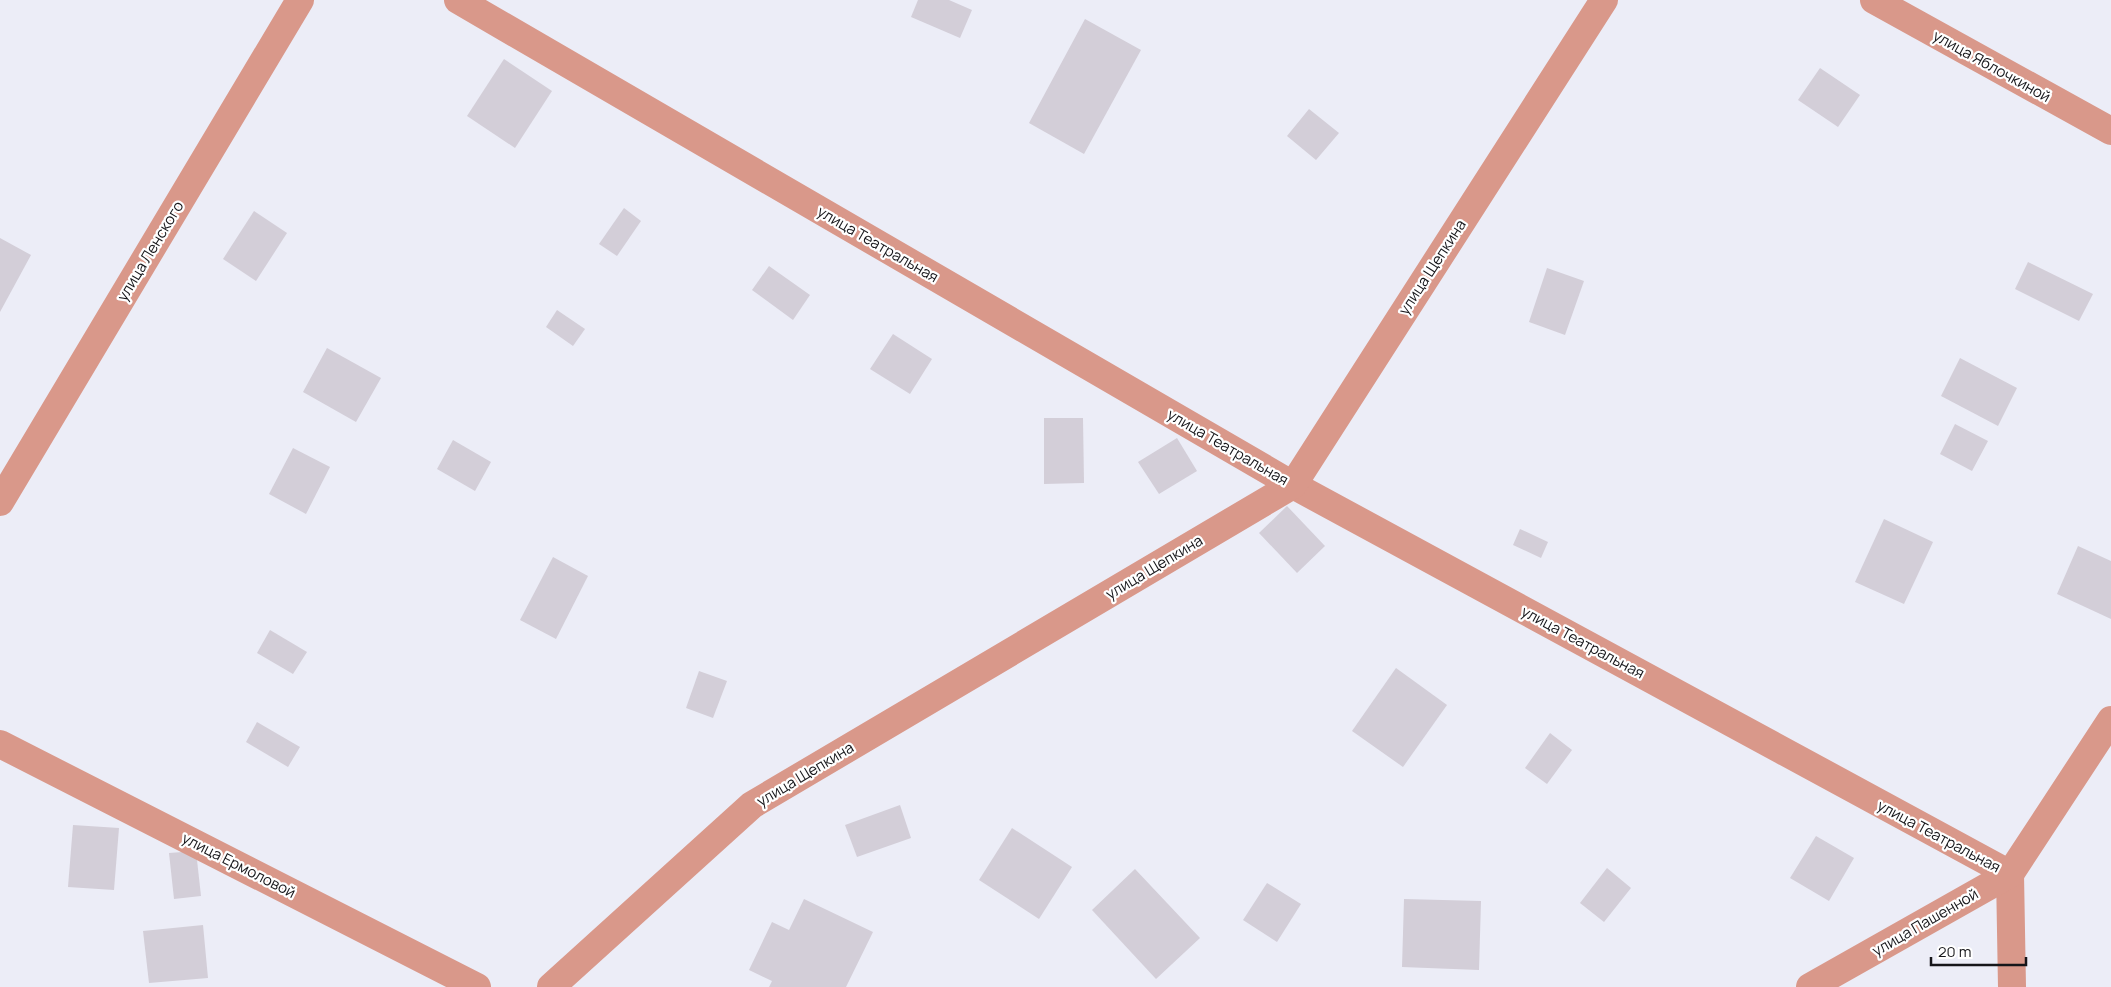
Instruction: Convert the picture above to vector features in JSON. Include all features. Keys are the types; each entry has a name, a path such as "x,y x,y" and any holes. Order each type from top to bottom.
{"street":[{"name":"улица Ленского","path":"0,502 300,0"},
{"name":"улица Театральная","path":"458,0 1292,485 2010,874"},
{"name":"улица Щепкина","path":"551,987 752,805 1292,485 1604,0"},
{"name":"улица Яблочкиной","path":"1874,0 2111,131"},
{"name":"улица Пашенной","path":"1810,987 2010,874 2111,720"},
{"name":"улица Ермоловой","path":"0,744 477,987"},
{"path":"2010,874 2012,987"}],"building":[{"path":"918,0 949,0 972,10 960,38 911,17"},
{"path":"1085,19 1141,50 1084,154 1029,123"},
{"path":"504,59 552,91 515,148 467,116"},
{"path":"1820,68 1860,95 1838,127 1798,100"},
{"path":"1309,109 1339,133 1316,160 1287,136"},
{"path":"624,208 641,221 617,256 599,244"},
{"path":"254,211 287,233 256,281 223,259"},
{"path":"0,238 31,255 0,312"},
{"path":"2028,262 2093,294 2079,321 2015,289"},
{"path":"769,266 810,295 793,320 752,290"},
{"path":"1547,268 1584,281 1565,335 1529,322"},
{"path":"557,310 585,329 573,346 546,327"},
{"path":"893,334 932,359 910,394 870,369"},
{"path":"327,348 381,378 356,422 303,392"},
{"path":"1960,358 2017,388 1998,426 1941,396"},
{"path":"1044,418 1083,418 1084,483 1044,484"},
{"path":"1955,424 1988,441 1972,471 1940,454"},
{"path":"1177,438 1197,471 1159,494 1138,462"},
{"path":"453,440 491,462 475,491 437,469"},
{"path":"293,448 330,467 306,514 269,494"},
{"path":"1287,506 1325,546 1297,573 1259,533"},
{"path":"1884,519 1933,542 1904,604 1855,582"},
{"path":"1520,529 1548,542 1541,558 1513,545"},
{"path":"2078,546 2111,561 2111,619 2057,594"},
{"path":"553,557 588,576 556,639 520,620"},
{"path":"270,630 307,652 293,674 257,653"},
{"path":"1396,668 1447,705 1403,767 1352,731"},
{"path":"699,671 727,681 713,718 686,708"},
{"path":"257,722 300,747 288,767 246,742"},
{"path":"1550,733 1572,750 1547,784 1525,768"},
{"path":"900,805 911,838 857,857 845,825"},
{"path":"73,825 119,828 114,890 68,887"},
{"path":"1012,828 1072,867 1039,919 979,880"},
{"path":"1816,836 1854,858 1829,901 1790,878"},
{"path":"196,851 201,896 174,899 169,853"},
{"path":"1607,868 1631,888 1604,922 1580,903"},
{"path":"1135,869 1200,938 1156,979 1092,910"},
{"path":"1267,883 1301,904 1277,942 1243,920"},
{"path":"804,899 873,932 846,987 769,987 772,981 749,970 772,922 789,930"},
{"path":"1404,899 1481,901 1479,970 1402,967"},
{"path":"203,925 208,978 149,983 143,931"}]}
